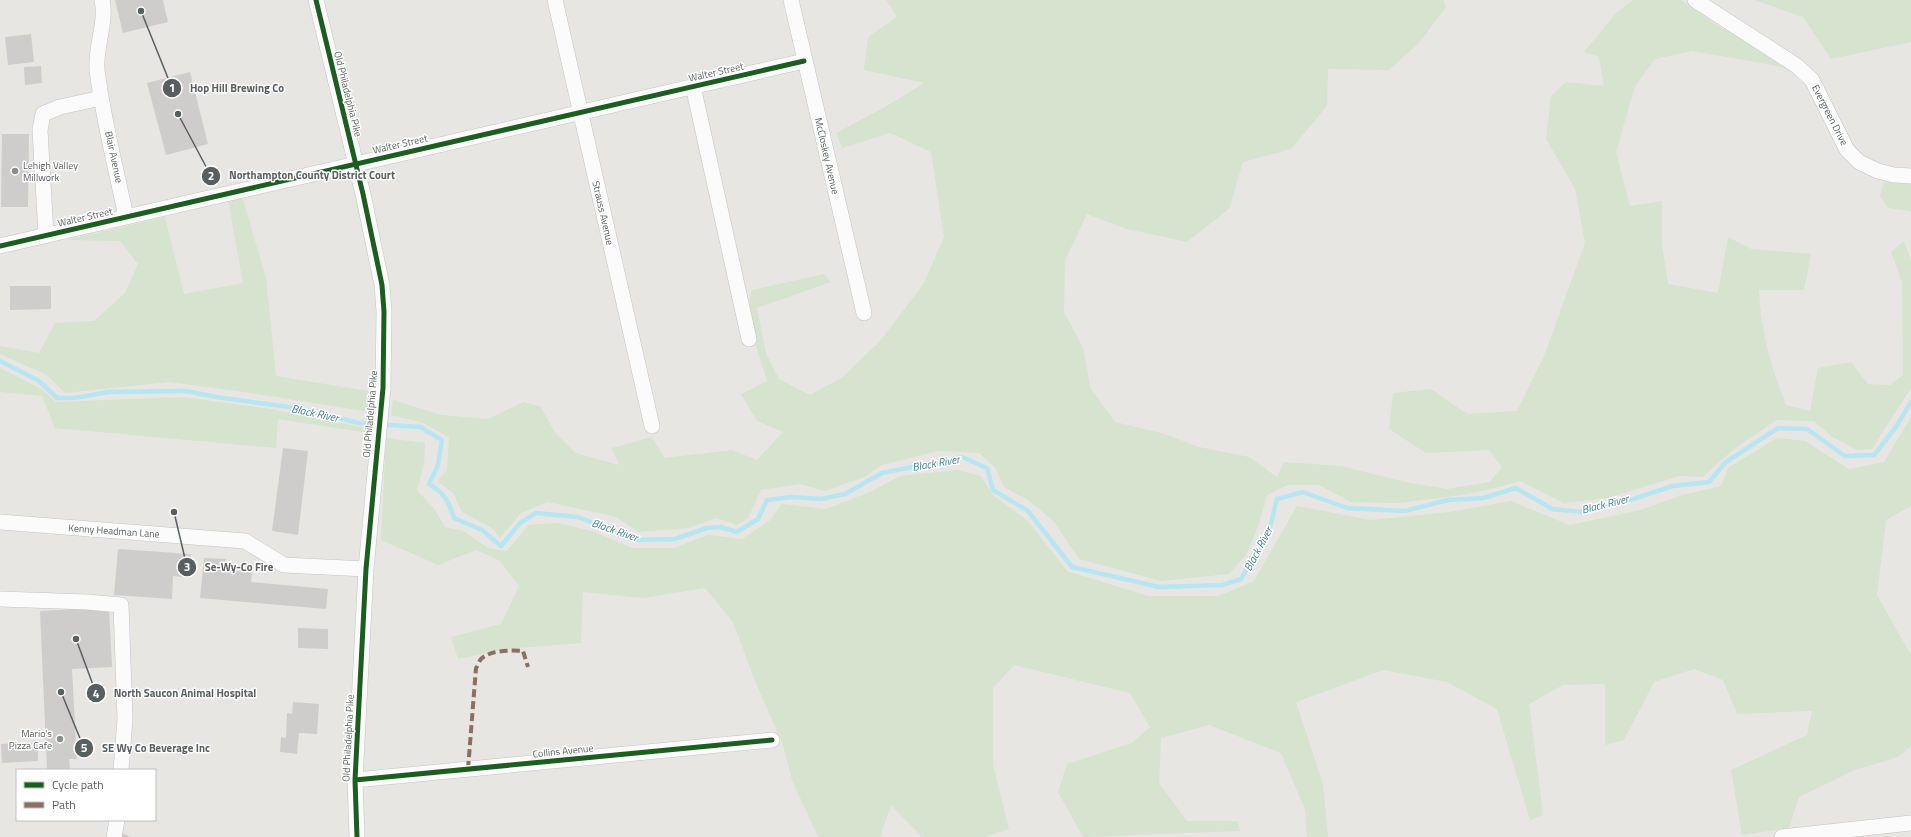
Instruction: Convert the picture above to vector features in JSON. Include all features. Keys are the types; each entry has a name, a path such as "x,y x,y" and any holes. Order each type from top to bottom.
{"street":[{"name":"Blair Avenue","path":"102,0 104,15 97,53 101,98 126,217"},
{"name":"Old Philadelphia Pike","path":"316,0 356,164 382,285 384,312 380,415 366,569 355,780 357,837"},
{"name":"Strauss Avenue","path":"555,0 652,426"},
{"name":"McCloskey Avenue","path":"790,0 864,312"},
{"name":"Evergreen Drive","path":"1695,0 1806,73 1812,80 1847,150 1859,162 1878,171 1894,175 1911,176"},
{"name":"Walter Street","path":"0,246 804,60"},
{"path":"693,86 749,339"},
{"path":"46,235 40,130 43,114 60,107 101,98"},
{"name":"Kenny Headman Lane","path":"0,522 245,540 284,565 366,569"},
{"path":"0,599 121,605 125,719 122,769"},
{"name":"Collins Avenue","path":"355,780 772,740"},
{"path":"114,837 116,821"},
{"path":"1782,837 1911,822"}],"green space":[{"path":"886,0 1443,0 1446,7 1419,43 1389,70 1328,69 1327,106 1291,149 1243,162 1229,209 1187,242 1127,229 1087,214 1065,260 1064,312 1083,348 1091,389 1115,422 1162,433 1199,447 1249,457 1277,477 1284,462 1341,466 1406,482 1447,489 1490,482 1502,467 1489,450 1426,453 1389,429 1393,393 1431,389 1467,414 1517,411 1544,356 1585,243 1575,189 1546,139 1551,96 1566,82 1604,86 1599,57 1584,52 1616,13 1633,0 1681,0 1713,23 1762,50 1793,70 1773,65 1692,51 1655,59 1635,86 1616,152 1630,206 1662,201 1662,245 1668,284 1718,293 1728,237 1751,249 1811,254 1804,290 1759,290 1764,335 1786,405 1810,411 1818,368 1851,362 1868,384 1890,385 1903,375 1902,282 1891,252 1904,241 1911,261 1911,388 1872,449 1857,450 1831,436 1814,421 1777,420 1735,448 1703,477 1679,476 1608,498 1564,503 1520,481 1462,495 1399,503 1351,502 1319,485 1287,485 1267,495 1258,527 1246,555 1229,574 1161,581 1079,559 1054,522 1031,502 1004,487 995,467 979,453 938,451 882,465 864,477 825,491 800,484 761,490 748,518 737,525 716,518 689,528 639,532 616,517 548,502 521,513 500,538 492,528 462,512 453,493 437,481 447,470 449,437 421,422 391,415 393,400 441,415 488,419 524,402 541,407 555,433 576,453 619,465 612,448 652,437 664,458 732,450 757,460 783,432 757,421 741,394 767,381 753,336 749,312 752,290 824,274 831,282 757,308 766,353 779,379 810,395 843,377 881,340 924,283 944,237 931,152 890,133 842,148 836,133 885,107 924,83 864,70 868,37 897,17"},
{"path":"1754,0 1911,0 1911,42 1831,59 1803,17"},
{"path":"1884,182 1903,184 1911,183 1911,211 1888,208 1880,196"},
{"path":"242,196 266,278 276,376 368,391 370,412 169,382 65,393 47,375 0,354 0,346 39,353 55,323 94,321 125,293 138,264 120,241 66,240 165,217 184,294 243,283 228,200"},
{"path":"0,368 41,389 56,402 182,397 271,409 370,429 370,433 278,419 276,448 55,428 42,396 0,392"},
{"path":"1911,417 1911,506 1886,520 1877,595 1911,655 1911,746 1898,757 1855,770 1799,797 1789,828 1742,835 1731,770 1807,735 1812,711 1737,714 1723,680 1694,669 1654,682 1624,740 1605,745 1605,684 1563,685 1529,704 1543,815 1530,820 1497,709 1447,682 1383,670 1296,702 1323,784 1328,837 1307,837 1305,810 1281,753 1209,725 1161,738 1159,783 1187,821 1238,821 1240,831 1083,837 1058,792 1067,764 1132,743 1150,727 1130,693 1014,665 993,688 993,765 1009,829 985,837 922,837 891,805 880,837 818,837 792,780 783,745 755,681 733,622 705,588 643,598 583,592 581,643 506,649 458,659 451,637 501,624 519,586 500,561 476,550 438,565 381,540 386,438 425,443 424,464 417,490 435,510 445,527 463,531 488,548 507,551 529,525 558,523 592,531 632,548 674,548 708,535 742,539 769,521 782,504 826,509 872,491 900,476 957,470 981,476 993,495 1027,520 1067,571 1148,596 1218,596 1254,581 1297,506 1371,520 1449,512 1511,501 1569,525 1637,511 1683,495 1721,486 1728,468 1777,438 1805,441 1849,469 1884,462"}],"building":[{"path":"115,0 163,0 168,22 123,33"},
{"path":"31,34 34,62 8,65 5,37"},
{"path":"41,66 42,83 25,85 24,67"},
{"path":"190,72 208,144 166,155 147,83"},
{"name":"Lehigh Valley Millwork","path":"2,134 29,134 28,207 1,207"},
{"path":"10,286 51,286 51,309 10,310"},
{"path":"283,448 308,451 298,535 272,531"},
{"path":"118,549 191,554 189,578 173,576 172,599 114,595"},
{"path":"204,558 226,559 225,570 252,572 251,582 328,589 326,609 200,598"},
{"path":"109,607 112,667 72,669 77,759 69,759 70,769 47,769 40,611"},
{"path":"298,628 328,629 328,649 298,648"},
{"path":"293,702 319,704 317,734 299,733 297,754 280,752 281,737 286,738 287,713 292,714"},
{"path":"38,743 38,761 2,763 1,744"},
{"path":"122,833 131,837 120,837"}],"waterway":[{"name":"Black River","path":"0,361 39,381 57,398 75,398 108,392 186,391 216,397 303,409 359,423 420,427 442,440 438,465 429,484 439,491 445,498 454,518 482,530 501,546 520,523 536,513 578,517 637,540 675,539 707,528 720,527 737,532 758,519 767,500 791,497 821,499 845,494 882,473 962,457 987,468 993,490 1028,511 1072,567 1159,587 1222,585 1241,579 1269,531 1277,499 1303,492 1347,508 1405,511 1448,500 1483,498 1516,488 1552,509 1582,512 1633,499 1673,486 1709,482 1726,462 1778,428 1807,429 1845,456 1874,455 1896,427 1911,402"}],"marked path":[{"path":"468,769 476,668 480,660 495,652 523,651 528,667"}],"cycle path":[{"path":"316,0 363,194 382,285 384,312 383,388 366,569 355,780 357,837"},
{"path":"0,246 804,61"},
{"path":"355,780 772,740"}],"place":[{"name":"Hop Hill Brewing Co","path":"141,11"},
{"name":"Northampton County District Court","path":"178,114"},
{"name":"Lehigh Valley Millwork","path":"15,171"},
{"name":"Se-Wy-Co Fire","path":"174,512"},
{"name":"North Saucon Animal Hospital","path":"76,639"},
{"name":"SE Wy Co Beverage Inc","path":"61,692"},
{"name":"Mario's Pizza Cafe","path":"60,739"}]}
